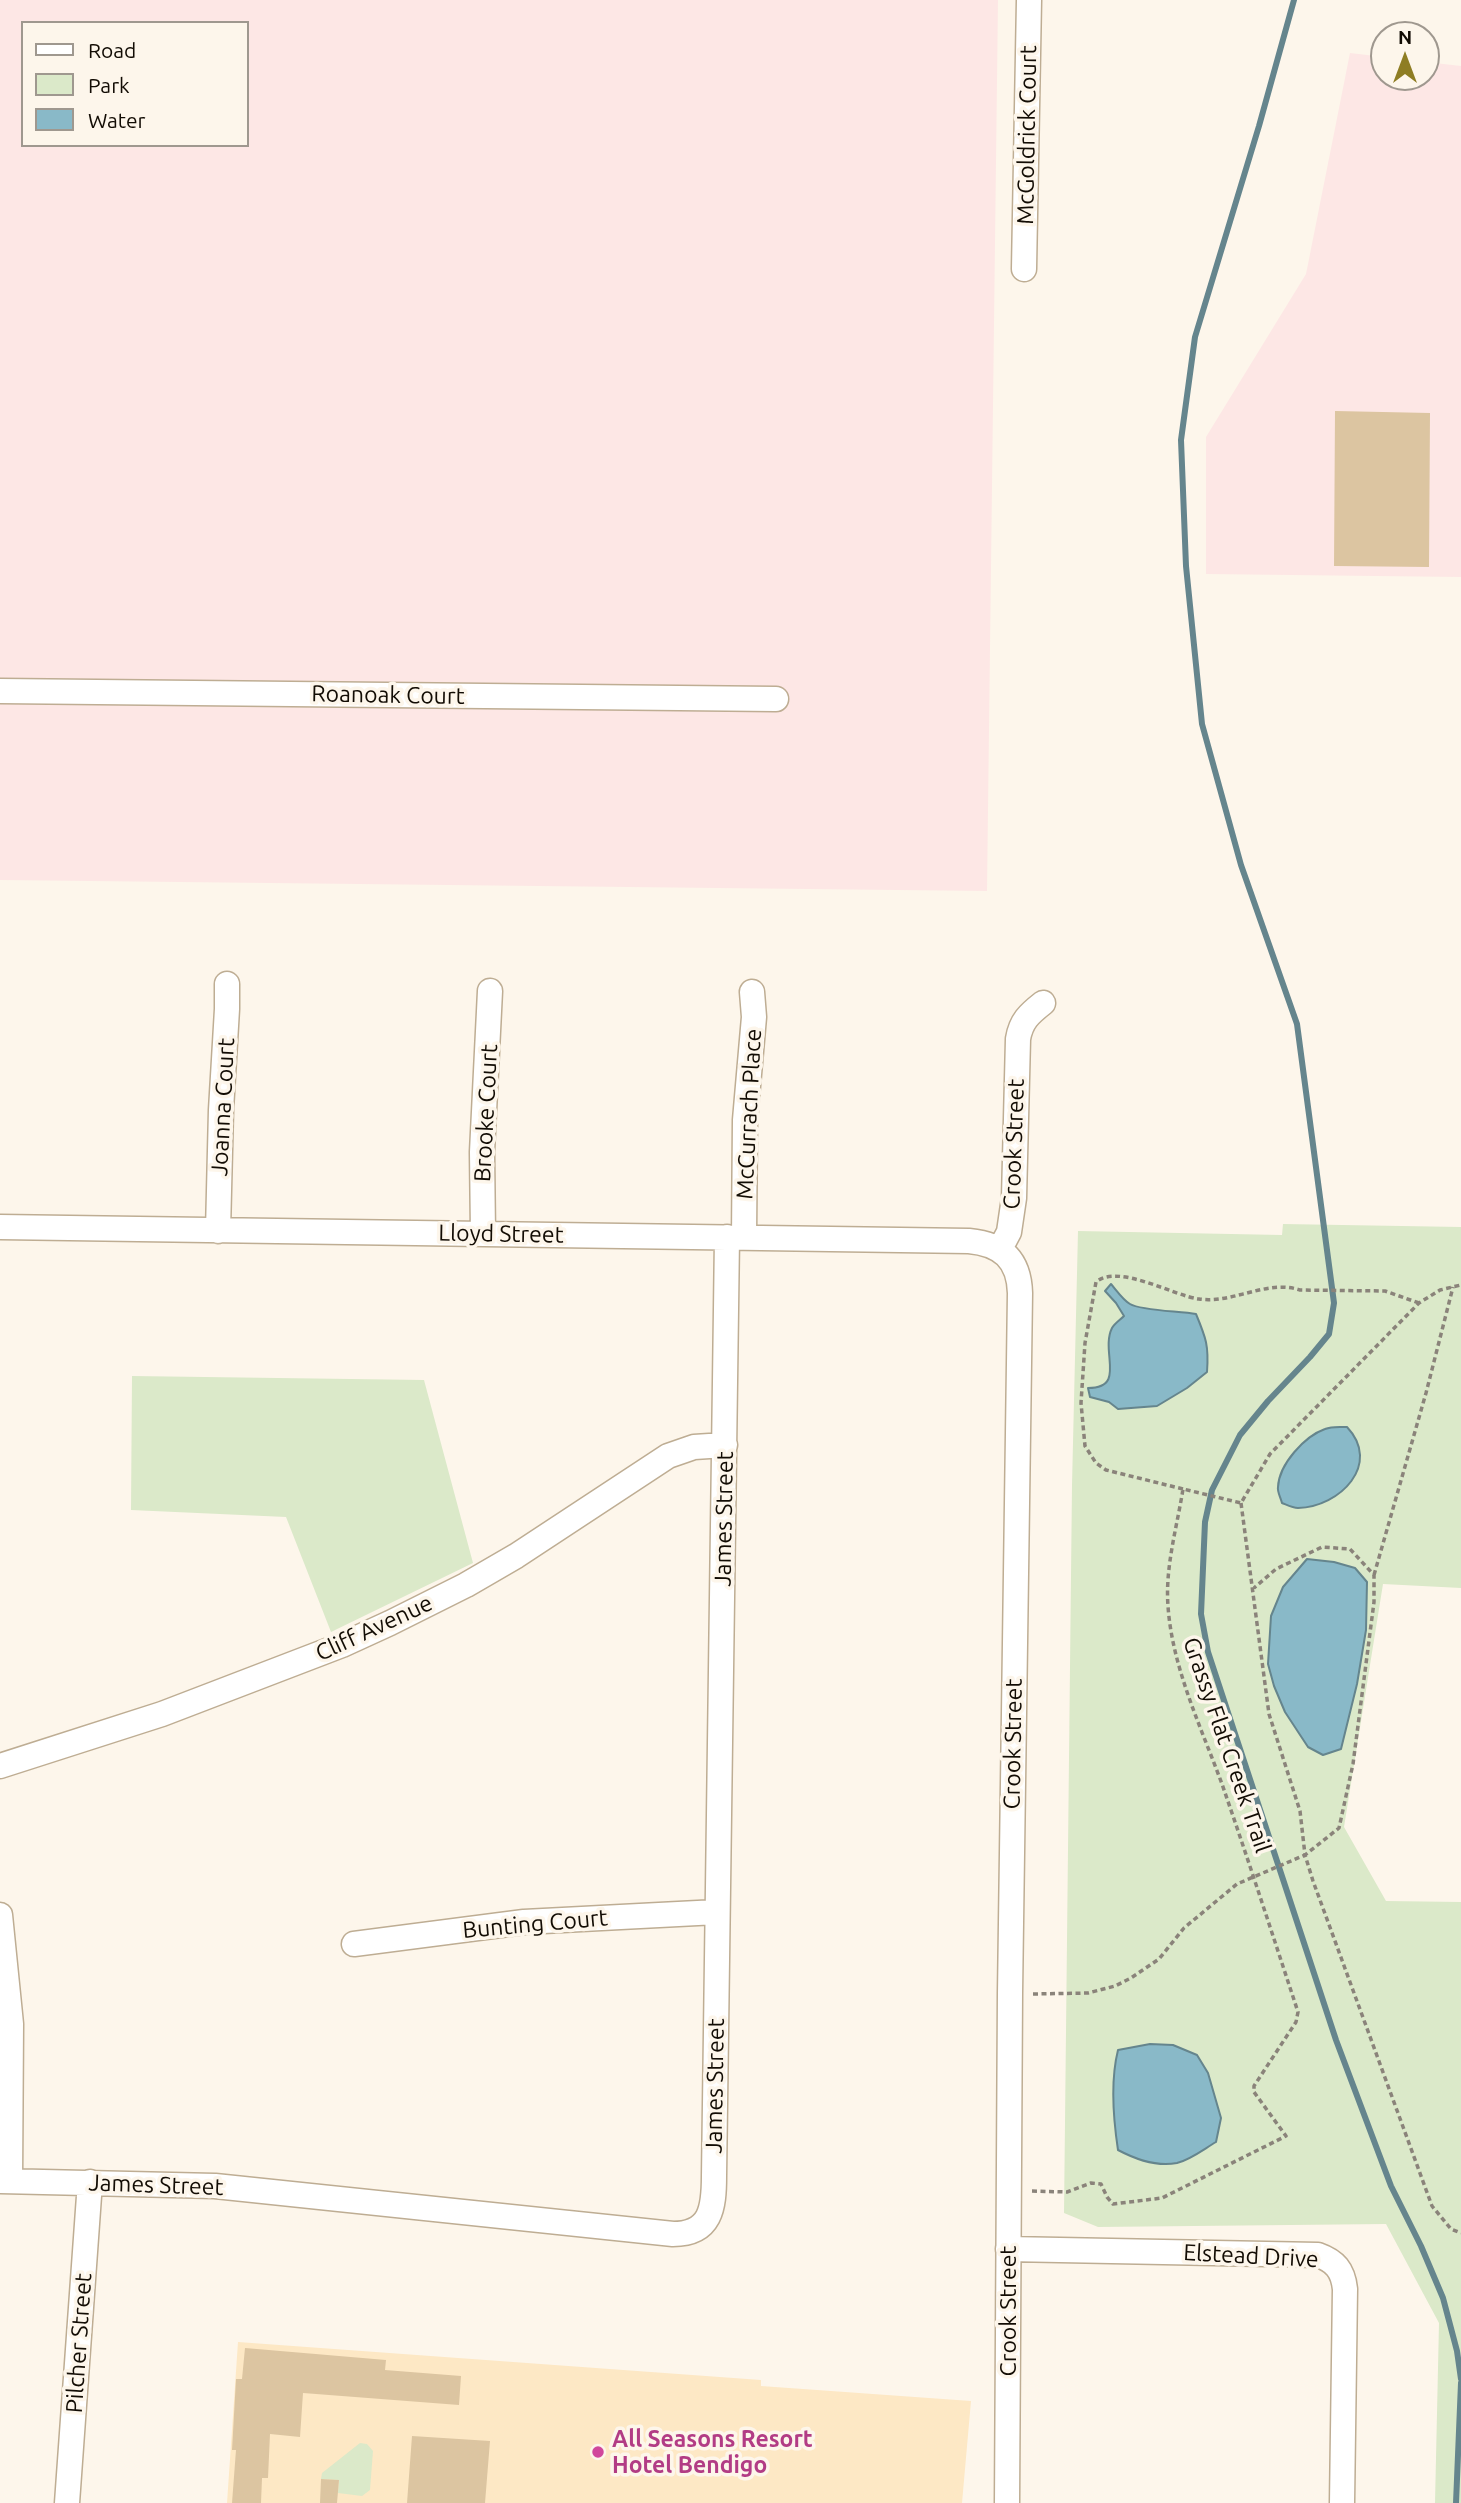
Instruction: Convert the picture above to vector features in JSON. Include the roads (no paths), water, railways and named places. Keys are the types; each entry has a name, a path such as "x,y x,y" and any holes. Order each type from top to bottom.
{"street":[{"name":"McGoldrick Court","path":"1024,269 1029,0"},
{"name":"Roanoak Court","path":"0,691 776,699"},
{"name":"Joanna Court","path":"218,1231 227,984"},
{"name":"Brooke Court","path":"483,1234 483,1140 491,991"},
{"name":"McCurrach Place","path":"735,1237 754,1017 752,992"},
{"name":"Crook Street","path":"1007,2503 1010,1993 1020,1293 1016,1268 1008,1255 1000,1249 1009,1232 1013,1211 1020,1026 1026,1017 1043,1003"},
{"name":"Lloyd Street","path":"0,1227 970,1241 1000,1249"},
{"name":"James Street","path":"5,2181 215,2186 673,2234 696,2230 707,2220 714,2197 725,1445 735,1237"},
{"name":"Cliff Avenue","path":"0,1766 162,1714 342,1645 492,1570 668,1456 694,1447 725,1445"},
{"name":"Bunting Court","path":"354,1944 524,1922 718,1913"},
{"path":"0,1915 11,2024 5,2181"},
{"name":"Pilcher Street","path":"67,2503 90,2182"},
{"name":"Elstead Drive","path":"1008,2249 1318,2255 1335,2264 1341,2271 1345,2289 1342,2503"}],"water":[{"path":"1111,1284 1130,1304 1196,1314 1206,1342 1207,1372 1157,1406 1118,1409 1109,1402 1090,1397 1088,1388 1107,1382 1110,1375 1109,1337 1113,1326 1124,1316 1105,1291"},
{"path":"1330,1427 1347,1427 1357,1441 1360,1455 1358,1469 1351,1481 1341,1492 1314,1506 1296,1508 1282,1503 1278,1489 1279,1478 1294,1452 1317,1433"},
{"path":"1307,1559 1355,1568 1367,1582 1366,1630 1357,1684 1341,1749 1323,1755 1308,1747 1285,1712 1268,1664 1271,1616 1283,1587"},
{"path":"1150,2044 1173,2045 1197,2055 1208,2073 1221,2118 1216,2142 1177,2163 1146,2161 1118,2150 1113,2100 1118,2050"}],"waterway":[{"path":"1294,0 1195,337 1181,440 1186,566 1202,724 1241,865 1297,1024 1334,1303 1329,1334 1240,1435 1212,1490 1205,1522 1201,1614 1208,1652 1336,2040 1391,2186 1443,2298 1457,2351 1461,2379"},
{"path":"1456,2503 1461,2383"}],"place":[{"name":"All Seasons Resort Hotel Bendigo","path":"598,2452"}]}
